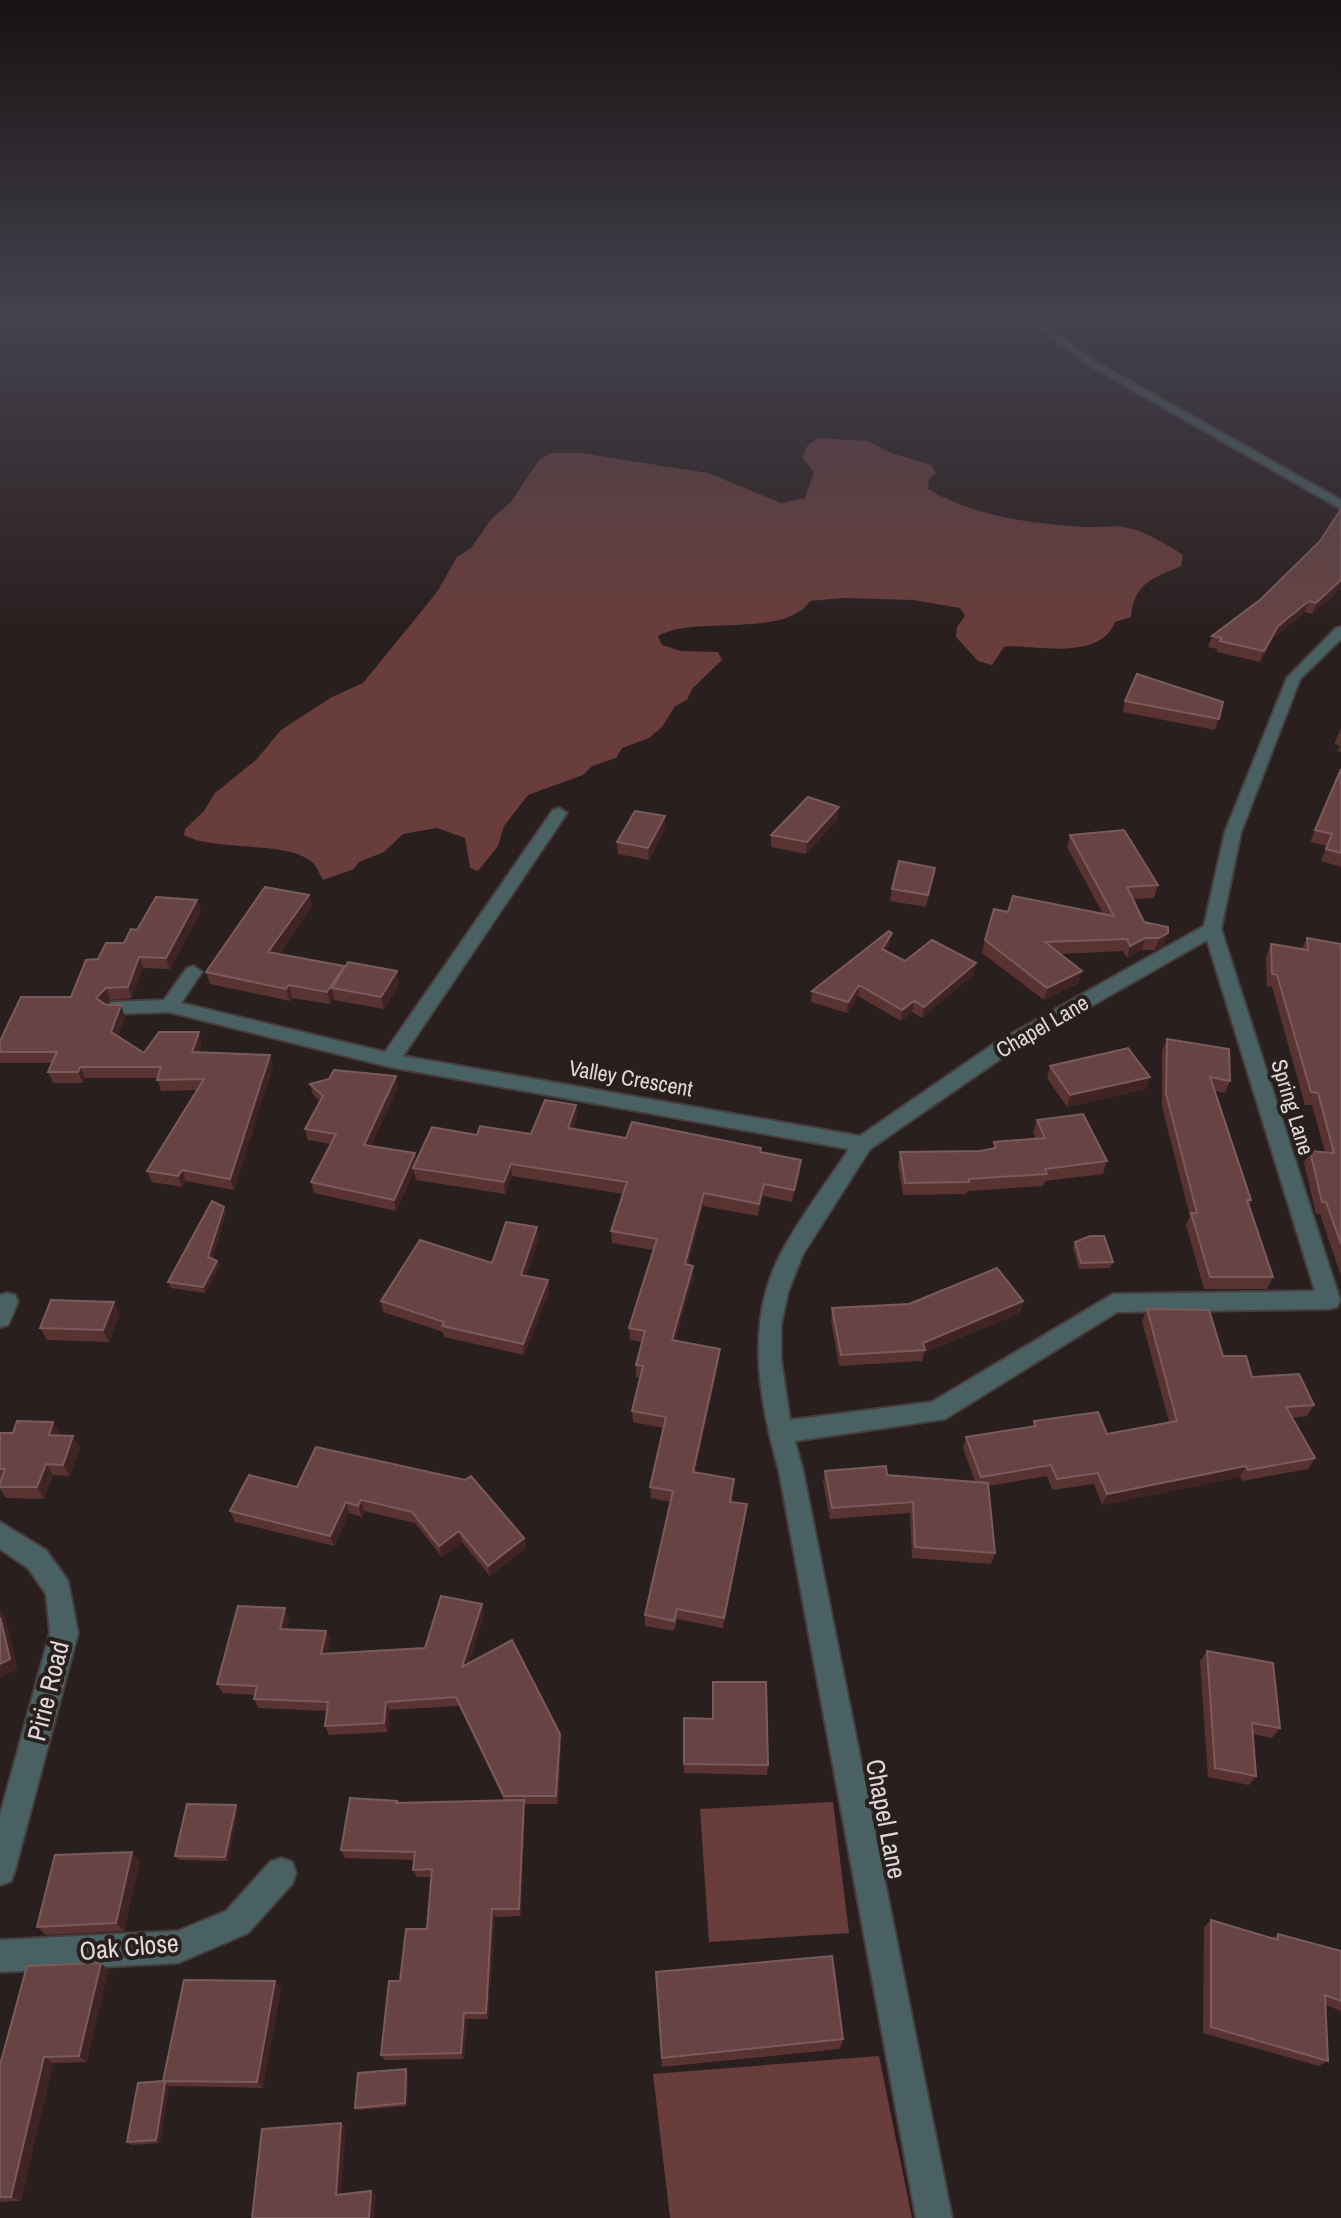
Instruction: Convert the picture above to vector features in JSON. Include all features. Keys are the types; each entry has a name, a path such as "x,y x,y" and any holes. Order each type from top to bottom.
{"street":[{"path":"1193,421 1341,505"},
{"path":"1212,929 1233,832 1294,678 1341,631"},
{"path":"390,1060 559,813"},
{"name":"Chapel Lane","path":"934,2218 791,1471 780,1432 769,1359 770,1325 777,1292 793,1251 863,1144 1002,1048 1212,929"},
{"name":"Spring Lane","path":"780,1432 936,1412 1113,1303 1329,1300 1212,929"},
{"path":"169,1006 193,972"},
{"name":"Valley Crescent","path":"112,1008 169,1006 390,1060 863,1144"},
{"name":"Pirie Road","path":"0,1534 37,1559 59,1590 64,1633 0,1870"},
{"name":"Oak Close","path":"0,1956 178,1947 237,1922 281,1873"}],"shaded area":[{"path":"818,438 868,441 888,452 931,465 936,473 929,479 928,489 946,499 984,512 1043,523 1117,526 1142,532 1183,555 1181,566 1147,583 1136,596 1131,617 1115,622 1108,634 1097,642 1054,649 1004,647 992,665 978,661 956,637 957,627 965,616 960,608 913,600 843,598 810,601 798,613 781,620 694,627 658,636 662,645 681,651 718,652 722,660 692,689 687,700 675,706 662,727 649,738 622,748 616,758 592,766 583,775 528,795 504,826 498,846 478,871 470,868 465,838 437,828 403,834 384,852 359,862 354,869 323,880 314,865 302,856 287,851 214,843 184,835 185,829 204,811 215,793 256,760 281,730 332,697 363,683 437,592 457,557 471,548 492,518 511,502 539,460 551,453 580,453 708,473 781,503 805,498 814,472 802,457 808,445"},
{"path":"833,1802 849,1933 709,1942 700,1809"},
{"path":"879,2056 912,2218 670,2218 653,2074"}],"building":[{"path":"1341,509 1341,580 1316,603 1309,601 1278,626 1264,651 1220,641 1222,638 1212,636 1261,599 1320,541"},
{"path":"1137,674 1223,702 1219,719 1125,701"},
{"path":"1341,769 1341,853 1326,849 1332,834 1315,830"},
{"path":"808,797 839,807 807,842 771,835"},
{"path":"635,811 665,816 648,848 617,842"},
{"path":"1124,830 1158,885 1127,887 1144,922 1168,927 1168,933 1159,938 1145,938 1130,946 1127,939 1045,942 1082,971 1047,988 985,940 994,909 1008,912 1013,896 1114,916 1070,835"},
{"path":"899,861 935,868 928,895 892,889"},
{"path":"265,887 309,895 268,952 344,966 327,992 289,985 286,989 206,972"},
{"path":"156,897 197,900 166,958 139,957 128,987 106,988 96,998 106,1005 121,1005 111,1032 144,1053 159,1032 199,1032 192,1052 270,1055 230,1179 182,1170 178,1176 147,1171 204,1079 157,1080 161,1067 80,1067 78,1072 48,1072 57,1052 0,1052 0,1041 21,997 71,997 86,960 98,959 106,943 124,943 131,929 137,930"},
{"path":"889,931 892,933 882,949 905,961 932,940 976,963 924,1007 914,1001 902,1010 859,985 848,1002 812,991"},
{"path":"1307,938 1341,944 1341,1244 1326,1202 1322,1202 1310,1151 1334,1153 1318,1093 1311,1092 1277,975 1272,974 1271,944 1308,950"},
{"path":"348,962 397,971 381,997 332,988"},
{"path":"1167,1039 1229,1049 1230,1081 1210,1077 1273,1277 1210,1277 1191,1213 1197,1213 1166,1094"},
{"path":"1128,1048 1150,1077 1070,1095 1050,1066"},
{"path":"334,1070 396,1076 364,1145 415,1153 394,1200 311,1182 336,1134 305,1129 323,1096 310,1084 329,1079"},
{"path":"545,1100 576,1105 568,1128 626,1138 632,1122 761,1148 760,1152 801,1160 794,1190 764,1184 759,1204 704,1193 685,1264 693,1266 672,1340 720,1349 693,1472 734,1479 730,1502 747,1504 724,1618 677,1609 674,1621 645,1615 673,1491 650,1487 666,1417 632,1411 643,1366 636,1365 645,1331 629,1328 657,1239 611,1231 627,1182 511,1164 504,1182 413,1168 432,1127 477,1135 480,1126 531,1134"},
{"path":"1083,1114 1107,1161 1045,1169 1047,1174 969,1179 969,1182 905,1183 900,1152 980,1151 996,1148 994,1142 1045,1138 1037,1120"},
{"path":"212,1201 224,1207 208,1257 217,1261 203,1287 168,1282"},
{"path":"506,1222 537,1227 521,1275 548,1280 523,1344 442,1326 444,1322 381,1301 420,1240 492,1263"},
{"path":"1090,1236 1104,1236 1113,1262 1081,1263 1075,1242"},
{"path":"997,1268 1023,1301 923,1343 925,1350 841,1355 832,1308 909,1304"},
{"path":"51,1300 114,1302 103,1330 40,1328"},
{"path":"1147,1309 1209,1310 1223,1356 1246,1356 1252,1377 1299,1374 1314,1405 1286,1407 1315,1458 1248,1470 1246,1466 1107,1494 1098,1473 1057,1479 1051,1465 981,1477 966,1437 1036,1426 1034,1421 1098,1412 1107,1434 1177,1421"},
{"path":"17,1421 53,1422 49,1435 73,1436 63,1465 46,1464 37,1487 0,1487 5,1469 0,1469 0,1433 13,1433"},
{"path":"316,1447 465,1480 471,1476 524,1538 488,1566 459,1531 439,1546 412,1512 361,1500 358,1506 346,1502 330,1536 230,1511 249,1475 297,1487"},
{"path":"886,1466 887,1475 988,1483 995,1553 915,1547 913,1502 832,1508 825,1471"},
{"path":"441,1596 482,1604 462,1667 512,1640 560,1734 556,1796 504,1796 456,1697 386,1702 384,1723 325,1726 328,1702 254,1699 257,1686 217,1684 238,1606 285,1608 280,1629 326,1631 321,1654 425,1648"},
{"path":"0,1617 10,1659 0,1664"},
{"path":"1207,1651 1273,1663 1280,1728 1252,1723 1256,1776 1215,1768"},
{"path":"713,1682 766,1682 768,1765 684,1764 684,1718 713,1719"},
{"path":"350,1798 396,1803 524,1800 519,1909 492,1909 486,2013 464,2013 461,2053 381,2055 389,1981 400,1981 406,1929 427,1929 432,1869 413,1870 415,1852 341,1850"},
{"path":"187,1804 236,1805 225,1857 175,1856"},
{"path":"132,1852 116,1923 37,1927 55,1855"},
{"path":"1211,1920 1278,1940 1278,1934 1341,1951 1341,2001 1325,1995 1328,2061 1211,2027"},
{"path":"832,1956 843,2039 662,2058 656,1972"},
{"path":"101,1963 79,2056 44,2057 11,2197 0,2197 0,2065 27,1966"},
{"path":"184,1980 275,1981 257,2082 163,2081"},
{"path":"406,2069 405,2103 355,2108 358,2073"},
{"path":"163,2081 156,2140 127,2142 138,2083"},
{"path":"341,2123 336,2195 371,2191 369,2218 252,2218 262,2129"}]}
